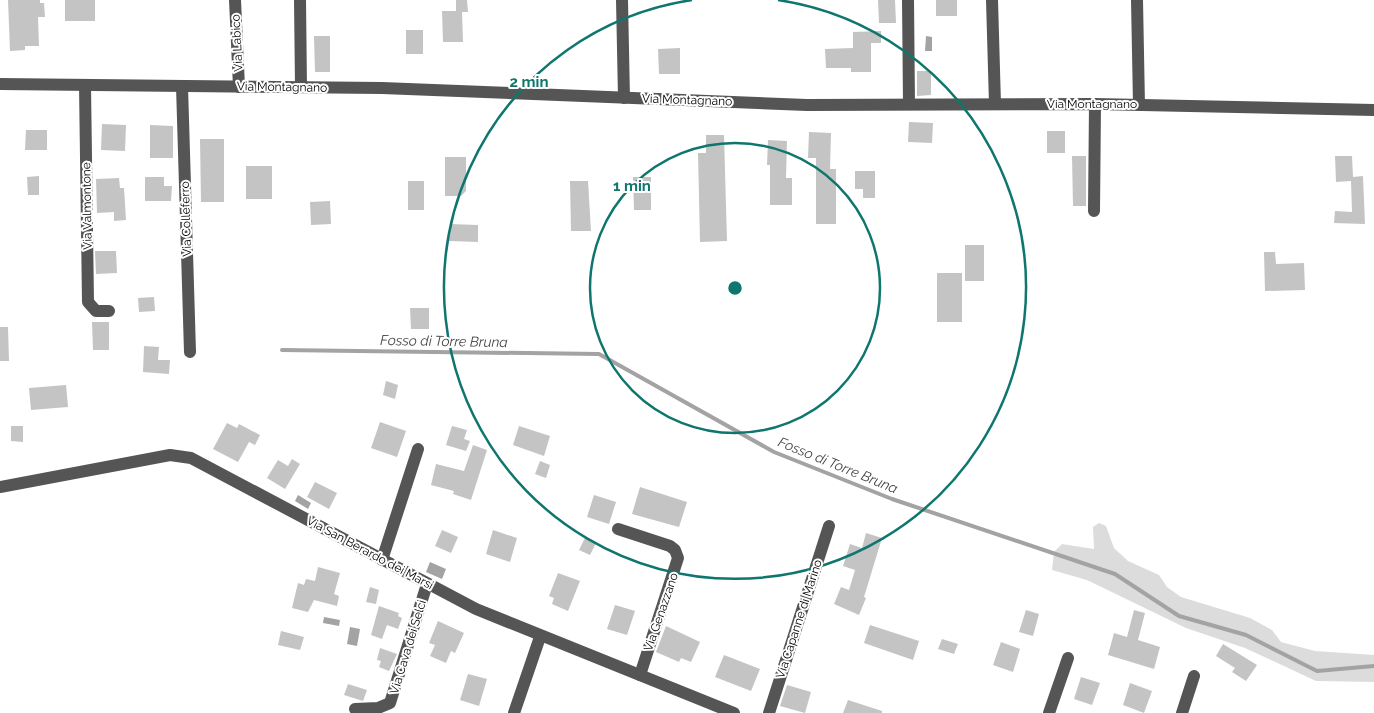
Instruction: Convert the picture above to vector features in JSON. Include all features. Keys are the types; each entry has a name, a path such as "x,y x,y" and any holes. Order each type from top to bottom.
{"street":[{"name":"Via Labico","path":"235,0 239,87"},
{"path":"300,0 301,87"},
{"path":"622,0 624,98"},
{"path":"908,0 909,104"},
{"path":"992,0 995,104"},
{"path":"1137,0 1139,104"},
{"name":"Via Montagnano","path":"0,84 301,87 808,105 1139,104 1374,110"},
{"name":"Via Valmontone","path":"85,85 88,302 96,310 109,311"},
{"name":"Via Colleferro","path":"182,86 190,352"},
{"path":"1094,211 1095,104"},
{"path":"382,560 418,449"},
{"name":"Via San Berardo dei Marsi","path":"0,488 170,455 185,456 201,462 476,610 734,713"},
{"name":"Via Capanne di Marino","path":"769,713 829,526"},
{"name":"Via Genazzano","path":"618,529 670,546 675,550 678,558 640,676"},
{"name":"Via Cava dei Selci","path":"355,709 382,707 390,703 427,584"},
{"path":"514,713 540,637"},
{"path":"1049,713 1068,658"},
{"path":"1182,713 1194,676"}],"shaded area":[{"path":"926,36 932,37 932,51 925,51"},
{"path":"298,495 311,503 308,509 295,501"},
{"path":"1099,523 1106,526 1114,548 1128,561 1159,575 1167,587 1181,597 1250,618 1272,630 1281,642 1315,651 1374,655 1374,682 1316,681 1245,648 1186,628 1087,580 1052,570 1054,552 1062,544 1094,549 1093,527"},
{"path":"430,562 446,569 442,579 426,572"},
{"path":"324,617 340,620 339,626 323,623"},
{"path":"350,627 360,629 357,646 347,644"}],"building":[{"path":"8,0 40,0 40,3 44,3 45,17 38,17 39,46 25,46 25,50 10,51"},
{"path":"65,0 95,0 95,21 65,21"},
{"path":"456,0 467,0 468,12 462,12 463,42 443,42 442,11 456,11"},
{"path":"878,0 895,0 896,23 879,23"},
{"path":"936,0 957,0 957,16 936,16"},
{"path":"406,30 423,30 423,54 406,54"},
{"path":"881,31 881,43 871,43 871,72 851,72 851,68 826,68 825,49 853,48 853,32"},
{"path":"314,36 330,36 330,72 315,72"},
{"path":"680,48 680,74 659,74 658,49"},
{"path":"917,71 931,71 931,95 917,96"},
{"path":"909,122 933,123 932,143 908,142"},
{"path":"102,124 126,125 125,151 101,150"},
{"path":"150,125 173,126 173,158 150,158"},
{"path":"26,130 47,130 47,150 25,150"},
{"path":"1047,131 1065,131 1065,153 1047,153"},
{"path":"809,132 831,133 830,169 836,169 836,224 816,224 816,158 808,158"},
{"path":"706,135 724,135 727,241 700,242 698,153 706,153"},
{"path":"200,139 224,139 224,202 201,202"},
{"path":"768,140 787,141 786,178 792,178 792,205 770,205 770,165 767,165"},
{"path":"1072,156 1086,156 1086,206 1073,206"},
{"path":"1335,156 1352,156 1353,177 1363,176 1365,224 1334,223 1335,211 1352,212 1351,181 1336,182"},
{"path":"445,157 466,157 466,191 461,196 445,196"},
{"path":"246,166 272,166 272,199 246,199"},
{"path":"855,171 875,171 875,198 863,198 863,189 855,189"},
{"path":"39,176 39,195 28,195 27,177"},
{"path":"145,177 164,177 164,186 172,186 171,201 145,201"},
{"path":"633,177 651,177 651,210 634,210"},
{"path":"119,178 120,188 124,188 126,220 114,221 114,212 97,213 96,179"},
{"path":"408,181 424,181 424,210 408,210"},
{"path":"570,181 588,181 591,231 571,231"},
{"path":"330,201 331,224 311,225 310,202"},
{"path":"450,224 478,225 478,242 449,241"},
{"path":"965,245 984,245 984,281 965,281"},
{"path":"95,251 116,251 117,273 96,274"},
{"path":"1264,252 1275,252 1276,264 1304,263 1305,290 1265,291"},
{"path":"937,273 962,273 962,322 937,322"},
{"path":"154,297 155,311 139,312 138,298"},
{"path":"410,308 429,308 429,329 411,329"},
{"path":"92,322 109,322 109,350 93,350"},
{"path":"0,327 8,327 9,361 0,361"},
{"path":"144,346 159,347 158,360 170,360 169,374 143,372"},
{"path":"386,381 398,385 395,399 383,395"},
{"path":"66,385 68,407 31,410 29,388"},
{"path":"380,422 406,431 397,457 371,448"},
{"path":"227,423 237,428 239,424 260,435 255,445 249,442 238,462 213,449"},
{"path":"11,426 23,426 23,442 11,441"},
{"path":"452,426 467,430 464,439 470,441 466,451 446,445"},
{"path":"519,426 550,436 544,456 513,445"},
{"path":"473,445 487,450 471,500 453,494 454,491 431,485 436,464 464,471"},
{"path":"292,459 300,464 285,489 267,478 278,460 288,466"},
{"path":"540,461 550,465 546,478 535,474"},
{"path":"315,482 337,493 329,509 307,497"},
{"path":"640,487 687,502 679,527 632,514"},
{"path":"594,495 616,502 609,524 587,517"},
{"path":"442,530 458,537 451,553 435,546"},
{"path":"493,530 517,538 510,562 486,554"},
{"path":"866,533 882,538 864,597 866,598 859,615 834,604 841,587 849,590 855,570 843,566 850,544 862,548"},
{"path":"585,538 596,543 590,555 579,550"},
{"path":"318,567 340,573 334,594 339,596 337,606 314,600 308,612 292,608 298,583 304,585 306,579 315,581"},
{"path":"558,573 580,581 568,611 552,604 554,598 549,596"},
{"path":"370,587 379,590 376,604 366,602"},
{"path":"615,605 635,611 627,635 607,629"},
{"path":"379,606 399,613 398,616 402,618 398,629 387,625 382,639 371,635"},
{"path":"1026,610 1039,614 1033,636 1019,632"},
{"path":"1134,610 1145,613 1138,640 1160,647 1154,669 1108,655 1114,633 1127,637"},
{"path":"438,621 464,633 455,653 451,651 446,663 430,656 435,645 429,643"},
{"path":"870,625 919,641 913,660 864,643"},
{"path":"666,626 700,642 691,662 681,658 679,662 656,652"},
{"path":"281,631 304,637 300,650 278,645"},
{"path":"942,639 958,644 954,654 938,649"},
{"path":"1001,642 1020,649 1013,672 993,665"},
{"path":"1223,644 1257,665 1246,681 1232,672 1235,668 1216,656"},
{"path":"380,648 397,654 389,671 379,667 381,661 377,660"},
{"path":"724,655 760,669 751,691 715,677"},
{"path":"468,674 487,679 479,706 460,700"},
{"path":"1081,677 1100,683 1092,705 1074,699"},
{"path":"1130,683 1152,691 1144,713 1123,705"},
{"path":"348,684 367,690 363,701 344,695"},
{"path":"787,685 811,692 805,713 780,706"},
{"path":"848,700 882,711 882,713 843,713"}],"waterway":[{"name":"Fosso di Torre Bruna","path":"282,350 599,354 774,452 892,499 1115,574 1179,616 1246,635 1317,671 1374,666"}]}
